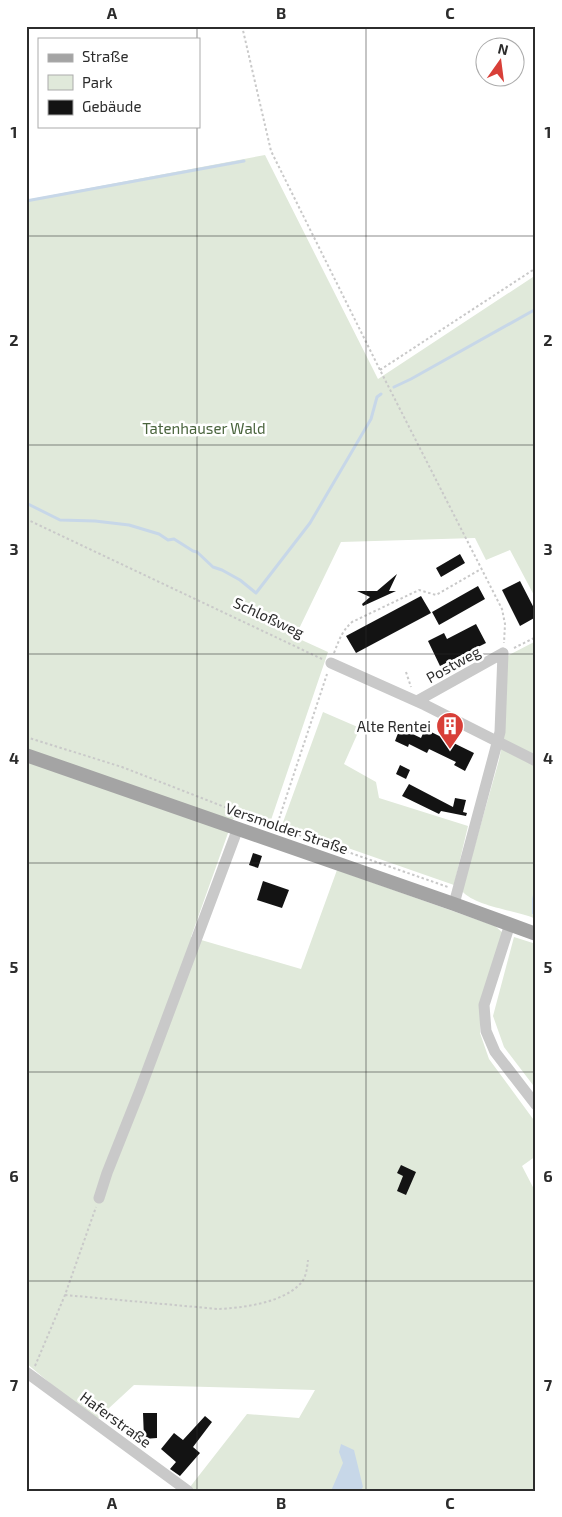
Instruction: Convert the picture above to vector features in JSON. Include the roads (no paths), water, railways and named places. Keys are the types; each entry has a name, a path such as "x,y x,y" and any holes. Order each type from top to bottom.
{"main road":[{"name":"Versmolder Straße","path":"26,755 238,828 456,897 510,924 536,934"}],"street":[{"name":"Postweg","path":"417,701 503,653 498,742"},
{"path":"331,663 417,701 536,761"},
{"path":"456,897 498,742"},
{"path":"99,1198 238,828"},
{"path":"510,924 484,1005 486,1031 495,1052 536,1105"},
{"name":"Haferstraße","path":"29,1373 188,1491"}],"water":[{"path":"536,881 536,916 532,914 532,899"},
{"path":"341,1444 354,1450 363,1487 360,1491 331,1491 343,1463 339,1452"}],"waterway":[{"path":"26,201 244,161"},
{"path":"394,387 536,309"},
{"path":"26,503 60,520 95,521 129,525 159,534 168,540 174,539 197,552 213,567 240,580 256,593 310,523 371,419 377,397 381,394"}],"place":[{"name":"Alte Rentei","path":"450,750"}],"park label":[{"name":"Tatenhauser Wald","path":"204,428"}]}
